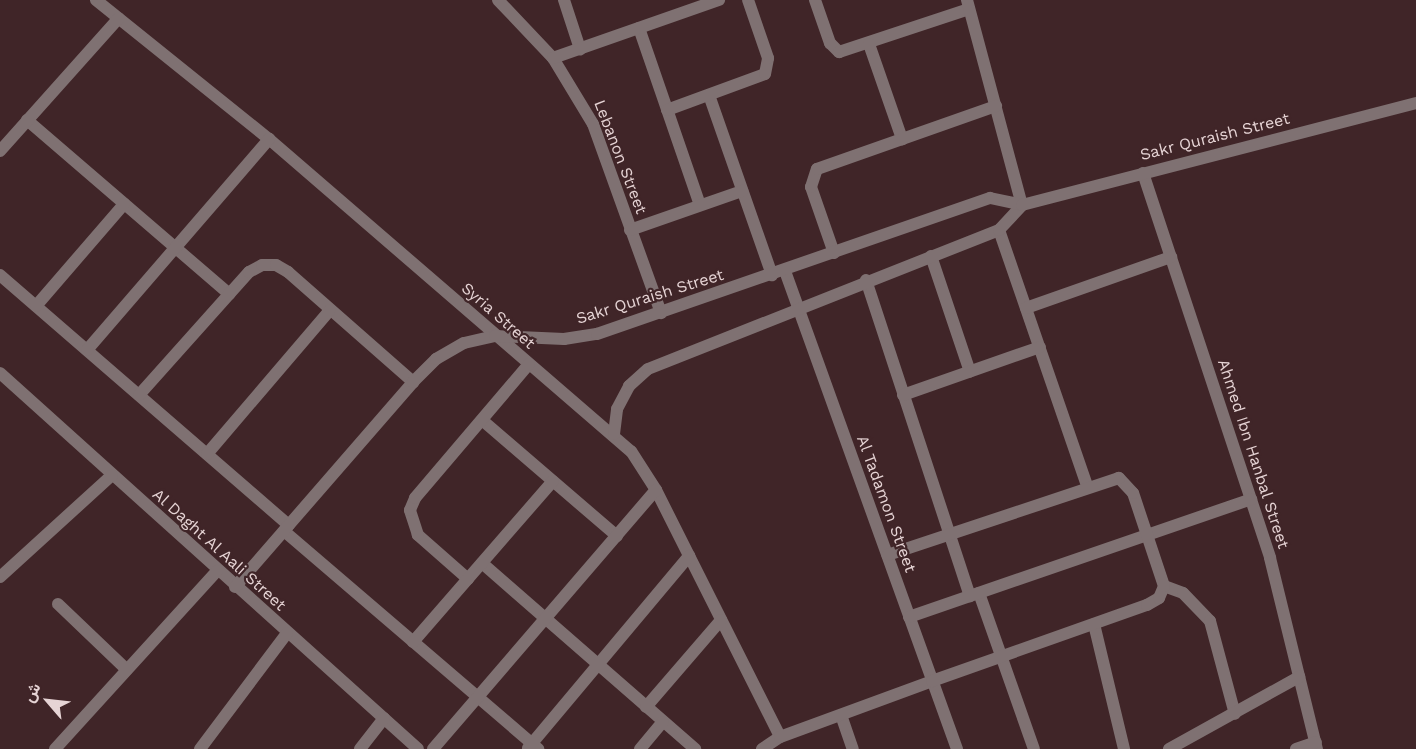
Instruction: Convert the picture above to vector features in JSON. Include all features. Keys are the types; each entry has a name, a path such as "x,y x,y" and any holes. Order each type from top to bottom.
{"street":[{"name":"Syria Street","path":"96,0 269,139 495,336 614,434 656,490 780,737"},
{"name":"Lebanon Street","path":"498,0 553,58 593,124 661,314"},
{"path":"564,0 580,49"},
{"path":"553,58 639,28 694,4 719,0"},
{"path":"667,110 758,78 768,66 748,0"},
{"path":"614,434 617,409 629,386 648,369 866,280 999,230 1022,205 968,4 846,52 833,49 815,0"},
{"path":"0,151 118,18"},
{"path":"639,28 700,206"},
{"path":"869,44 902,139"},
{"path":"709,95 772,275"},
{"name":"Sakr Quraish Street","path":"235,587 413,382 436,359 464,343 495,336 564,339 661,314 990,198 1022,205 1416,103"},
{"path":"834,253 811,186 812,174 996,106"},
{"path":"27,120 230,294"},
{"path":"87,350 269,139"},
{"name":"Ahmed Ibn Hanbal Street","path":"1143,173 1251,499 1316,746"},
{"path":"630,230 742,191"},
{"path":"36,306 124,204"},
{"path":"999,230 1087,486"},
{"path":"931,256 970,372"},
{"path":"1026,308 1171,257"},
{"path":"139,395 249,272 262,265 276,265 413,382"},
{"name":"Al Tadamon Street","path":"785,271 957,749"},
{"path":"0,275 207,454 286,528 532,747 689,555"},
{"path":"866,280 949,534 1001,656 1034,749"},
{"path":"207,454 330,310"},
{"path":"903,395 1040,347"},
{"path":"468,579 418,535 410,510 529,364"},
{"path":"0,392 4,377"},
{"name":"Al Daght Al Aali Street","path":"4,377 217,571 418,749"},
{"path":"482,420 616,536"},
{"path":"0,577 112,476"},
{"path":"762,749 780,737 1148,605 1159,598 1164,586 1128,484 1108,478 887,555"},
{"path":"413,642 553,481"},
{"path":"433,749 656,490"},
{"path":"909,617 1251,499"},
{"path":"482,563 694,749"},
{"path":"55,749 217,571"},
{"path":"1164,586 1183,593 1210,621 1235,714"},
{"path":"58,604 127,670"},
{"path":"646,707 722,620"},
{"path":"1094,624 1124,749"},
{"path":"200,749 287,633"},
{"path":"1169,749 1299,677"},
{"path":"841,715 853,749"},
{"path":"360,749 384,718"},
{"path":"640,749 663,722"},
{"path":"1296,749 1316,746"}]}
